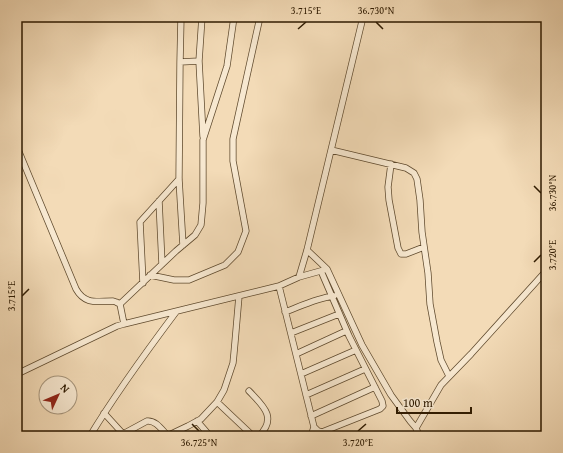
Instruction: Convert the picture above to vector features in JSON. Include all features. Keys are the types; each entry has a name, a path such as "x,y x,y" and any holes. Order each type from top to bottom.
{"street":[{"path":"181,17 179,179 183,245"},
{"path":"120,304 195,235 201,225 203,203 203,140 200,61 202,17"},
{"path":"203,140 227,66 234,17"},
{"path":"150,276 174,280 189,280 225,265 238,252 246,231 233,161 233,139 260,17"},
{"path":"299,277 307,250 363,17"},
{"path":"180,62 200,61"},
{"path":"17,147 76,289 85,299 91,301 113,301 120,304"},
{"path":"331,150 406,168 414,173 417,179 420,200 430,304 441,360 449,376"},
{"path":"391,164 388,187 389,200 398,248 401,254 406,254 424,247"},
{"path":"143,283 140,222 179,179"},
{"path":"159,201 162,264"},
{"path":"307,250 324,270 362,345 391,395 416,428 419,436"},
{"path":"17,374 117,326 279,286 299,277 324,270"},
{"path":"279,286 314,427 318,431 322,432 380,409 383,406 382,401 346,331 332,296 324,270"},
{"path":"416,428 441,385 546,271"},
{"path":"285,312 313,301 338,295"},
{"path":"104,413 124,435 147,421 151,421 155,422 168,436 201,419 217,402 224,390 233,363 239,296"},
{"path":"120,304 124,324"},
{"path":"90,436 104,413 176,312"},
{"path":"290,333 339,314"},
{"path":"296,354 346,331"},
{"path":"301,374 356,350"},
{"path":"306,395 365,369"},
{"path":"311,416 375,387"},
{"path":"249,390 264,407 268,414 267,424 259,436"},
{"path":"217,402 253,436"},
{"path":"197,421 210,436"},
{"path":"311,436 314,427"}]}
